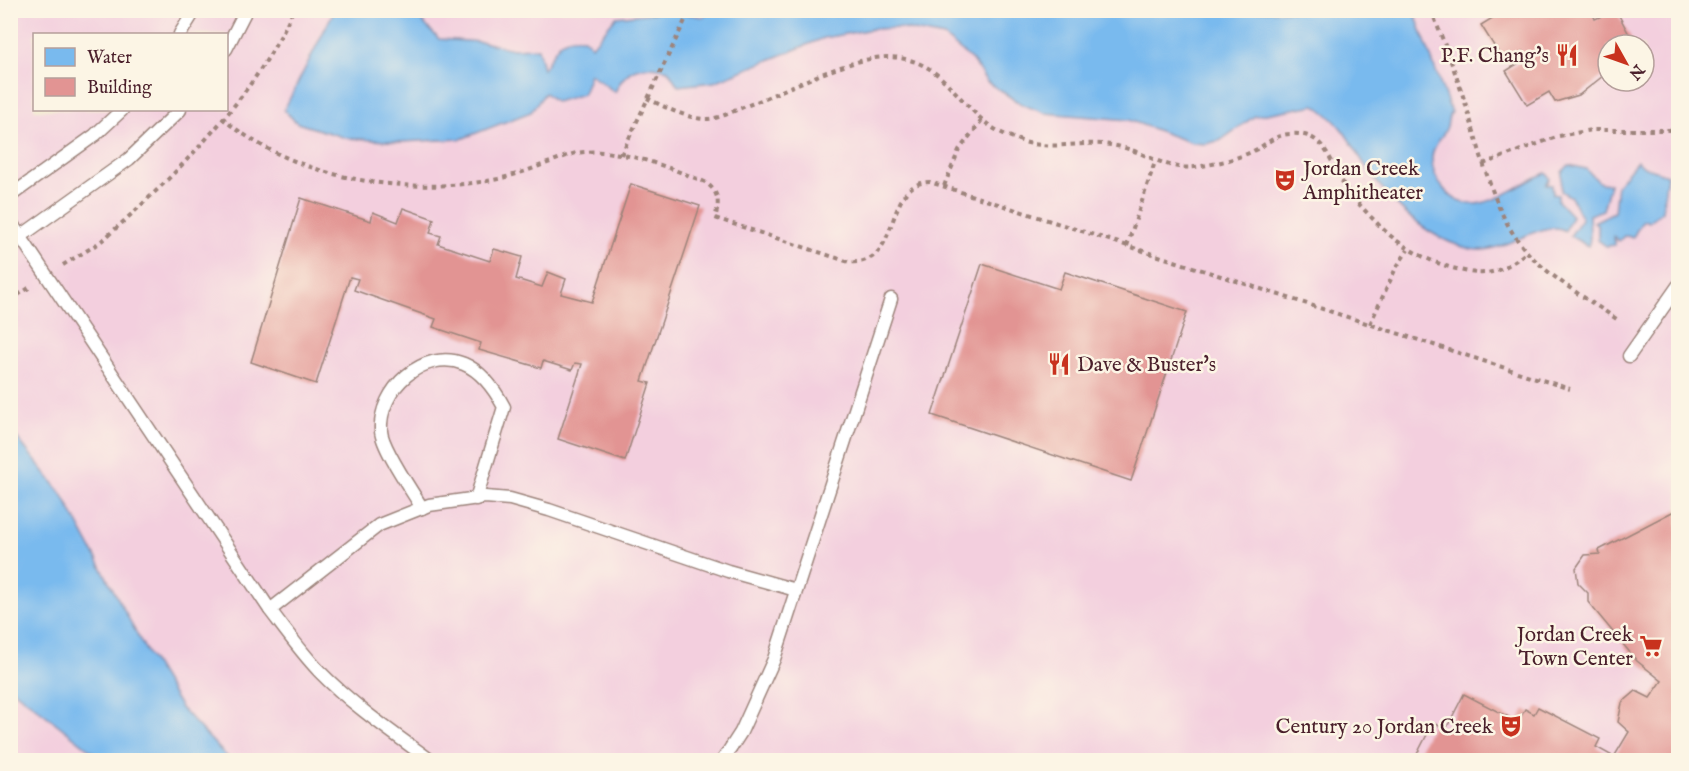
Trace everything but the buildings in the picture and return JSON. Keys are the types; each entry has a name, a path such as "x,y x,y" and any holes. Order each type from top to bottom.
{"lane":[{"path":"181,33 195,10"},
{"path":"228,45 246,10"},
{"path":"10,196 95,135 121,111"},
{"path":"16,241 129,159 179,111"},
{"path":"10,221 16,241 47,276 270,610 319,671 349,698 430,760"},
{"path":"1629,356 1678,286"},
{"path":"723,760 757,701 774,659 891,299"},
{"path":"422,508 386,446 381,431 382,414 389,395 399,382 428,363 453,361 465,364 492,385 504,407 476,499"},
{"path":"270,610 379,525 447,501 476,499 510,499 655,544 728,571 795,590"}],"path":[{"path":"10,300 105,238 183,164 255,80 293,10"},
{"path":"621,155 690,10"},
{"path":"1431,10 1458,82 1483,164 1506,222 1527,252 1557,277 1618,320"},
{"path":"647,98 680,113 710,119 863,60 899,58 937,73 982,120 997,131 1040,146 1116,146 1170,166 1201,167 1245,154 1276,137 1290,134 1305,135 1318,141 1328,151 1349,190 1376,222 1408,250 1445,265 1484,274 1508,266 1527,252"},
{"path":"222,118 237,130 298,162 336,174 386,184 438,185 487,180 576,153 603,151 621,155 705,182 717,192 718,207 715,218 849,262 864,262 879,251 907,191 924,182 944,186 1570,389"},
{"path":"944,186 959,150 982,120"},
{"path":"1483,164 1559,136 1592,130 1678,130"},
{"path":"1127,246 1155,162"},
{"path":"1370,324 1396,268 1408,250"}],"shaded area":[{"name":"Jordan Creek Town Center","path":"11,11 1678,11 1678,760 11,760"}],"water":[{"path":"708,10 1414,11 1451,112 1446,129 1432,154 1435,175 1439,183 1459,201 1476,204 1495,199 1546,173 1550,179 1546,184 1552,185 1553,194 1558,195 1558,201 1572,216 1565,231 1548,228 1492,249 1466,248 1429,231 1400,208 1376,181 1340,127 1315,105 1255,116 1221,140 1206,144 1192,143 1129,120 1044,113 1021,104 987,82 972,60 944,37 899,28 872,29 824,38 714,82 678,86 668,70 643,67 624,77 615,92 590,74 583,94 556,102 545,93 531,112 461,139 400,142 346,138 297,123 284,110 334,11 412,11 439,39 482,42 513,49 538,48 543,69 563,41 584,38 592,46 616,17 669,11 704,17"},
{"path":"1637,161 1644,167 1667,175 1662,211 1649,222 1643,220 1633,237 1624,236 1619,241 1614,237 1615,245 1606,246 1598,240 1598,225 1594,222 1614,212 1617,185"},
{"path":"1569,165 1586,169 1600,183 1610,184 1603,210 1589,215 1588,246 1570,236 1582,219 1571,197 1561,191 1562,172"},
{"path":"10,429 62,494 145,649 181,708 230,760 103,760 11,688"}],"place":[{"name":"P.F. Chang's","path":"1567,55"},
{"name":"Jordan Creek Amphitheater","path":"1285,180"},
{"name":"Dave & Buster's","path":"1059,364"},
{"name":"Jordan Creek Town Center","path":"1651,646"},
{"name":"Century 20 Jordan Creek","path":"1511,726"}]}
